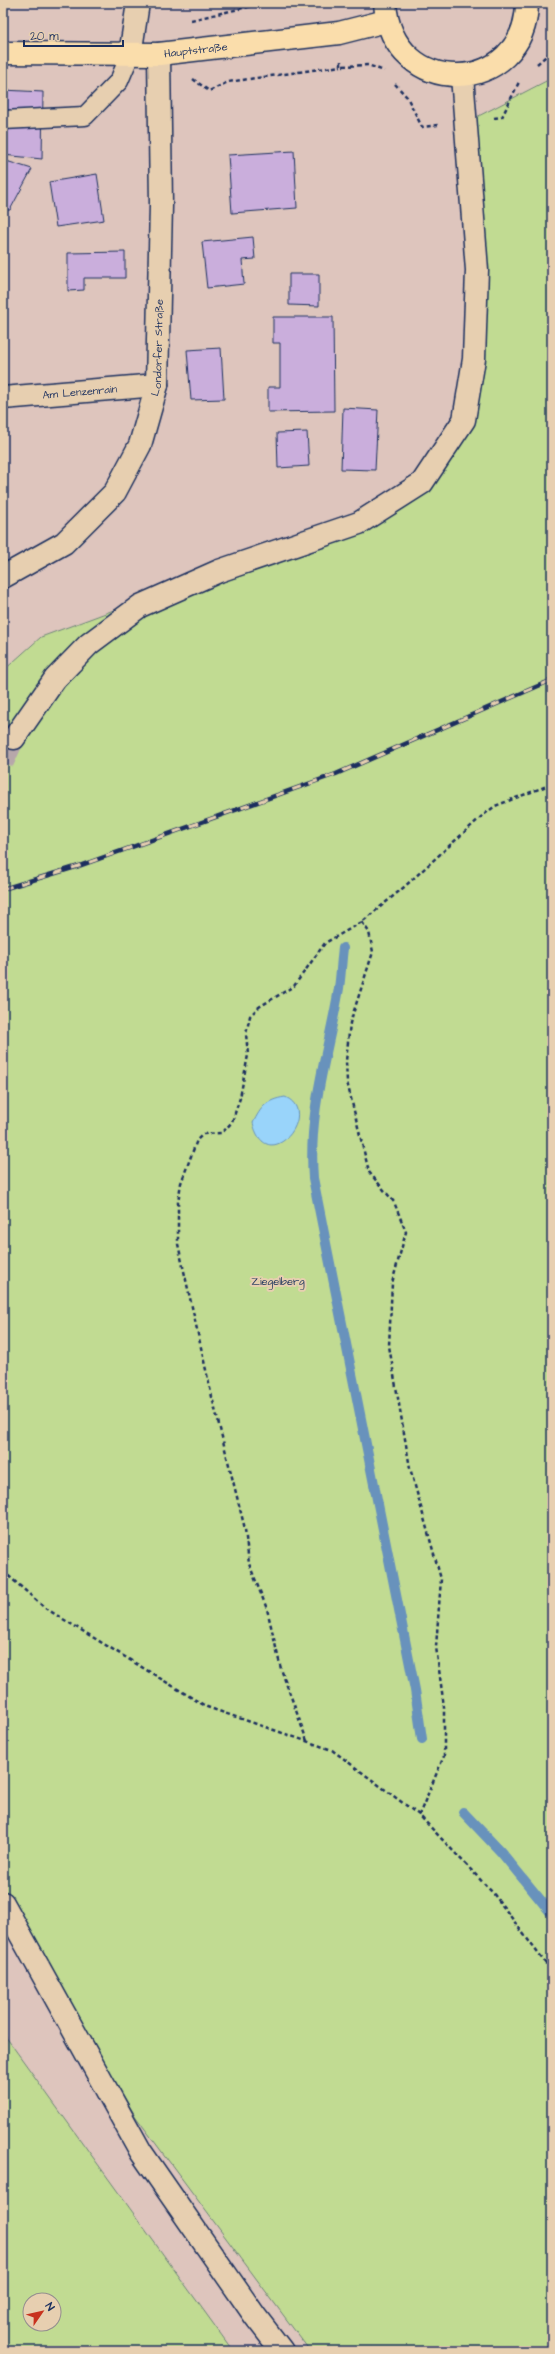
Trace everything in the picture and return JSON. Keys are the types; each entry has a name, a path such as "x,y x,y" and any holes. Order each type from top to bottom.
{"main road":[{"path":"386,12 394,40 407,56 418,64 442,75 462,76 485,70 505,57 519,39 526,17 527,3"},
{"name":"Hauptstraße","path":"3,53 159,54 339,33 386,12"}],"street":[{"path":"130,55 138,3"},
{"name":"Londorfer Straße","path":"3,577 64,543 115,492 140,446 156,385 161,205 159,54"},
{"path":"14,738 55,679 89,644 140,606 219,571 359,522 422,483 464,420 474,359 477,270 462,76"},
{"name":"Am Lenzenrain","path":"3,398 156,385"},
{"path":"3,1903 141,2152 255,2316 282,2351"}],"lane":[{"path":"3,120 85,116 119,81 130,55"}],"path":[{"path":"307,1741 281,1668 267,1609 249,1564 245,1529 212,1397 178,1244 178,1202 181,1183 197,1140 203,1134 222,1133 232,1122 240,1098 248,1055 246,1034 250,1016 259,1007 294,986 325,943 362,922 403,888 481,816 495,806 552,784"},
{"path":"362,922 369,932 373,952 350,1023 346,1061 347,1082 369,1172 394,1202 406,1232 392,1283 389,1346 410,1468 440,1579 436,1647 444,1707 444,1756 419,1815"},
{"path":"3,1571 45,1608 208,1707 332,1750 419,1815 493,1893 552,1972"}],"green space":[{"name":"Ziegelberg","path":"552,78 552,2351 310,2351 136,2117 3,1891 3,671 41,637 219,571 359,523 422,483 464,420 474,359 467,122"},
{"path":"3,2033 233,2351 3,2351"}],"water":[{"path":"285,1097 295,1105 298,1115 295,1127 288,1137 279,1143 269,1145 260,1139 253,1123 265,1105 278,1098"}],"building":[{"path":"3,90 43,92 42,159 3,155"},
{"path":"294,151 297,208 232,213 228,155"},
{"path":"3,160 32,169 10,210 3,210"},
{"path":"97,174 104,220 56,227 49,182"},
{"path":"253,237 255,259 242,260 244,284 207,288 202,242"},
{"path":"125,252 125,278 84,278 84,290 68,291 68,253"},
{"path":"289,274 319,274 319,306 289,305"},
{"path":"273,317 333,317 334,411 268,412 268,387 280,387 280,343 273,343"},
{"path":"221,348 224,399 191,400 187,350"},
{"path":"343,408 378,410 375,470 341,469"},
{"path":"307,432 309,466 278,468 277,433"}],"waterway":[{"path":"343,948 339,988 316,1107 313,1130 313,1178 415,1690 422,1739"},
{"path":"463,1812 501,1852 552,1914"}],"tunnel":[{"path":"3,762 14,738"}],"railway":[{"path":"3,889 79,866 336,774 552,680"}]}
